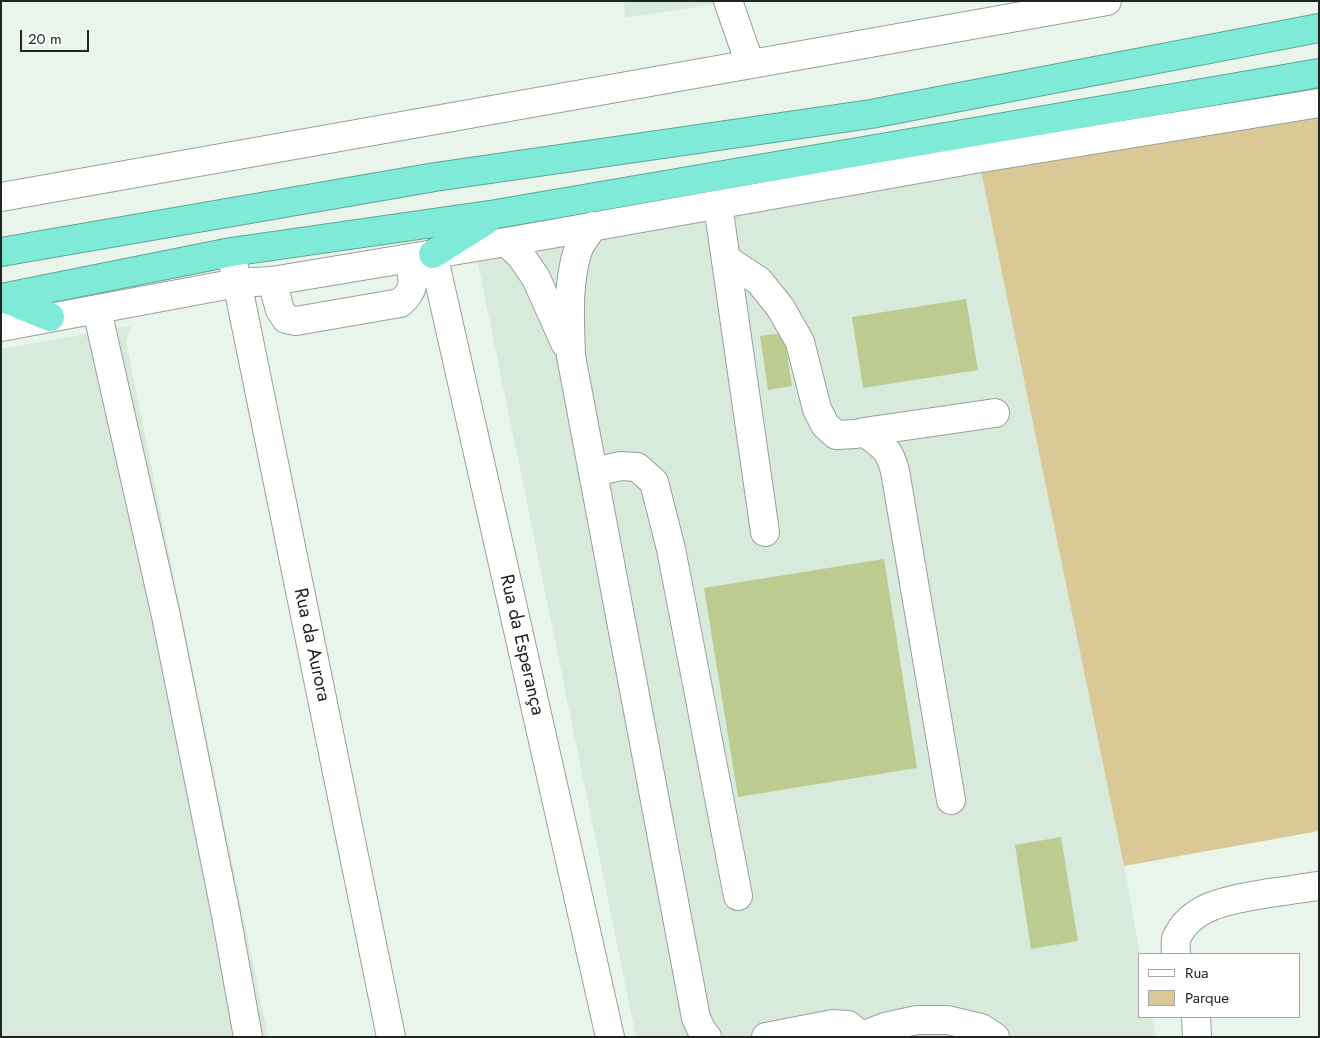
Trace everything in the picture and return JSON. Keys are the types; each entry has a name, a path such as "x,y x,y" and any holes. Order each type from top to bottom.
{"highway":[{"path":"1,252 435,177 871,114 1319,28"},
{"path":"3,298 231,252 496,214 1319,73"},
{"path":"421,256 496,214"},
{"path":"3,298 50,318"}],"street":[{"path":"728,1 750,64"},
{"path":"1,196 1094,2"},
{"path":"1,327 237,283 272,281 966,161 1319,103"},
{"path":"718,205 766,532"},
{"path":"593,226 579,248 572,275 570,300 571,356 696,1018 706,1037"},
{"path":"506,242 521,256 536,278 571,356"},
{"name":"Rua da Aurora","path":"231,252 391,1037"},
{"path":"272,281 280,310 286,319 296,322 400,303 408,296 413,287 421,256"},
{"name":"Rua da Esperança","path":"421,256 610,1037"},
{"path":"726,258 758,281 780,307 800,342 817,409 825,425 836,435 856,434 994,413"},
{"path":"97,310 168,626 248,1037"},
{"path":"864,432 882,444 891,456 895,471 951,800"},
{"path":"593,472 621,466 637,467 654,482 671,549 738,896"},
{"path":"1176,953 1175,941 1183,927 1195,916 1211,907 1234,899 1319,886"},
{"path":"1196,1018 1197,1037"},
{"path":"766,1037 833,1024 848,1025 862,1036 886,1027 917,1020 948,1020 981,1028 995,1037"}],"shaded area":[{"path":"624,1 735,1 625,18"},
{"path":"980,166 1124,866 1140,953 1138,953 1138,1018 1152,1018 1156,1037 636,1037 475,249"},
{"path":"131,326 126,342 268,1037 1,1037 1,349"}],"green space":[{"path":"1319,109 1319,831 1124,866 980,166"}],"building":[{"path":"966,299 978,370 863,388 852,317"},
{"path":"784,333 792,386 768,390 760,336"},
{"path":"884,559 917,768 738,797 704,588"},
{"path":"1061,837 1078,941 1031,949 1015,845"}]}
